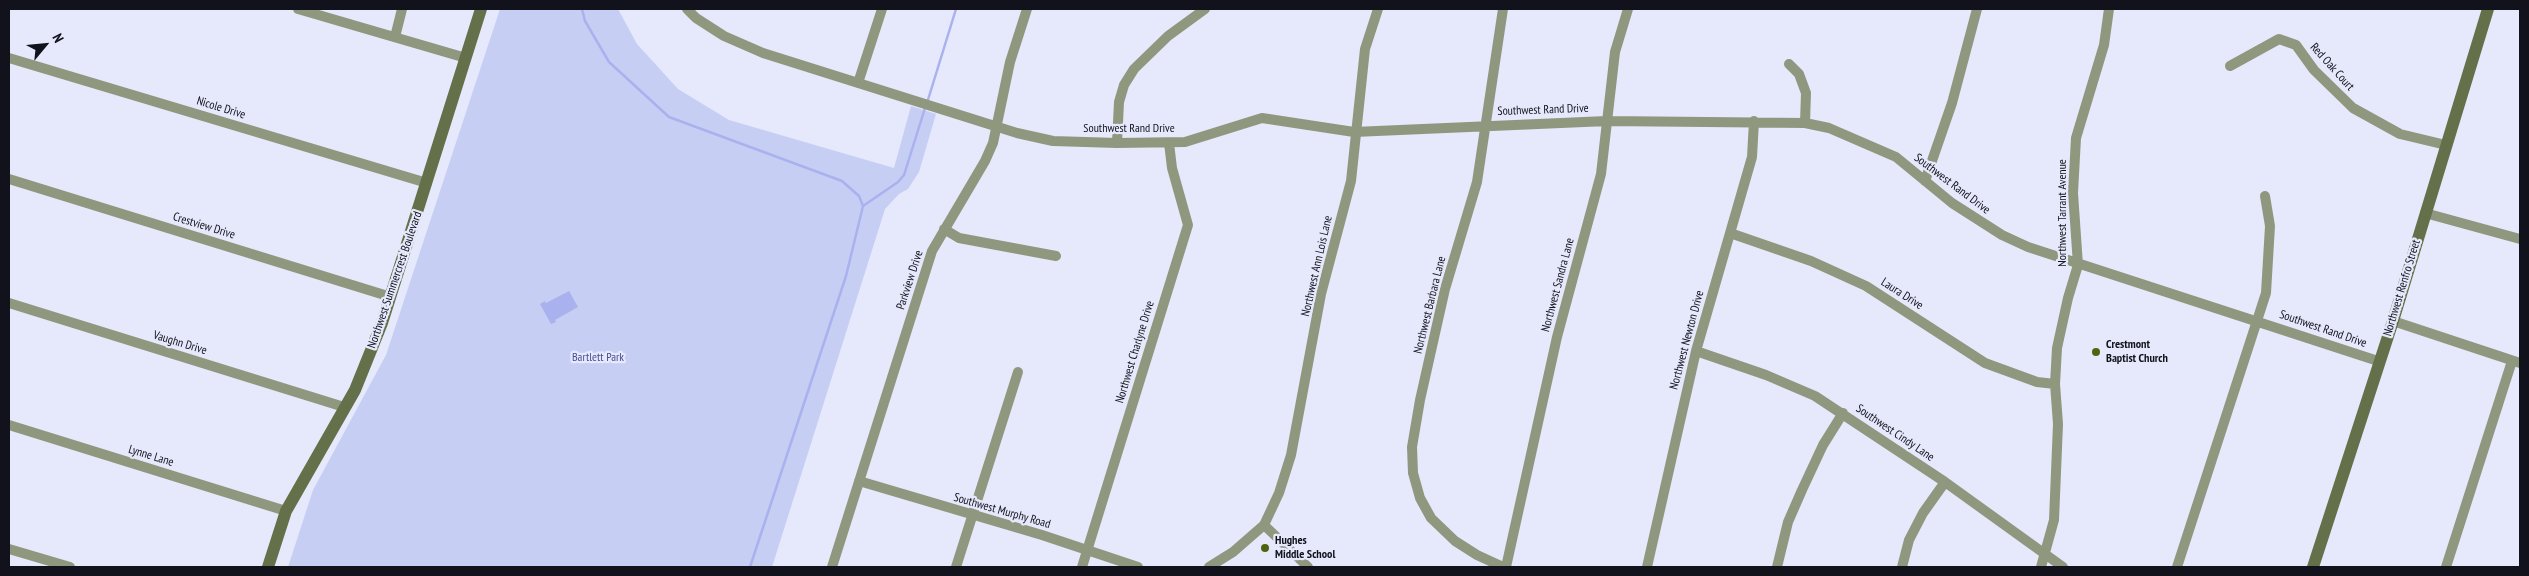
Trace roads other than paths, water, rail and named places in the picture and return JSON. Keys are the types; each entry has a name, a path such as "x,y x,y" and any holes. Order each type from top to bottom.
{"street":[{"path":"298,9 466,58"},
{"path":"395,37 402,9"},
{"name":"Northwest Summercrest Boulevard","path":"268,567 286,511 355,390 391,297 481,9"},
{"name":"Southwest Rand Drive","path":"687,9 696,18 724,36 762,52 1037,139 1117,143 1169,143 1200,138 1262,118 1354,132 1486,124 1607,121 1805,123 1829,128 1871,144 1896,157 1952,203 2002,235 2028,247 2078,265 2257,320 2378,361"},
{"path":"858,83 882,9"},
{"name":"Parkview Drive","path":"832,567 927,266 944,228 985,161 993,143 1010,62 1027,9"},
{"path":"1117,143 1119,102 1124,85 1134,69 1168,36 1205,9"},
{"name":"Northwest Ann Lois Lane","path":"1264,525 1279,493 1291,456 1321,294 1351,181 1354,132 1365,49 1378,9"},
{"name":"Northwest Barbara Lane","path":"1503,9 1477,182 1446,289 1420,400 1412,447 1412,473 1420,498 1431,518 1455,542 1477,556 1504,567"},
{"name":"Northwest Sandra Lane","path":"1504,567 1557,338 1601,174 1615,52 1628,9"},
{"path":"1925,181 1952,103 1977,9"},
{"name":"Northwest Tarrant Avenue","path":"2042,567 2054,520 2058,424 2055,384 2059,340 2068,298 2078,265 2074,193 2076,138 2104,45 2109,9"},
{"name":"Northwest Renfro Street","path":"2314,567 2378,361 2393,321 2488,9"},
{"name":"Red Oak Court","path":"2230,66 2278,38 2296,45 2314,70 2353,108 2400,134 2446,145"},
{"name":"Nicole Drive","path":"9,58 427,183"},
{"path":"1789,64 1798,74 1806,93 1805,123"},
{"name":"Northwest Newton Drive","path":"1647,567 1696,351 1752,157 1754,121"},
{"name":"Northwest Charlyne Drive","path":"1082,567 1188,225 1172,168 1169,143"},
{"name":"Crestview Drive","path":"9,179 391,297"},
{"path":"2177,567 2266,294 2270,226 2265,196"},
{"path":"2425,213 2520,239"},
{"path":"944,228 959,238 1056,256"},
{"name":"Laura Drive","path":"1730,232 1811,261 1866,286 1985,363 2037,382 2055,384"},
{"name":"Vaughn Drive","path":"9,303 344,408"},
{"path":"2393,321 2516,362 2446,567"},
{"name":"Southwest Cindy Lane","path":"1696,351 1766,375 1815,396 1945,482 2063,567"},
{"path":"956,567 1018,372"},
{"path":"1777,567 1788,522 1823,445 1843,413"},
{"name":"Lynne Lane","path":"9,425 286,511"},
{"name":"Southwest Murphy Road","path":"859,481 972,516 1042,535 1087,552 1138,567"},
{"path":"1902,567 1910,540 1923,513 1945,482"},
{"path":"1209,567 1249,540 1264,525 1308,567"},
{"path":"9,549 70,567"}],"waterway":[{"path":"582,9 585,21 609,62 669,117 842,181 859,196 863,206 846,276 750,567"},
{"path":"927,103 956,9"},
{"path":"863,206 898,182 904,175 925,108"}],"place":[{"name":"Crestmont Baptist Church","path":"2096,352"},
{"name":"Hughes Middle School","path":"1265,548"}],"park label":[{"name":"Bartlett Park","path":"598,358"}]}
